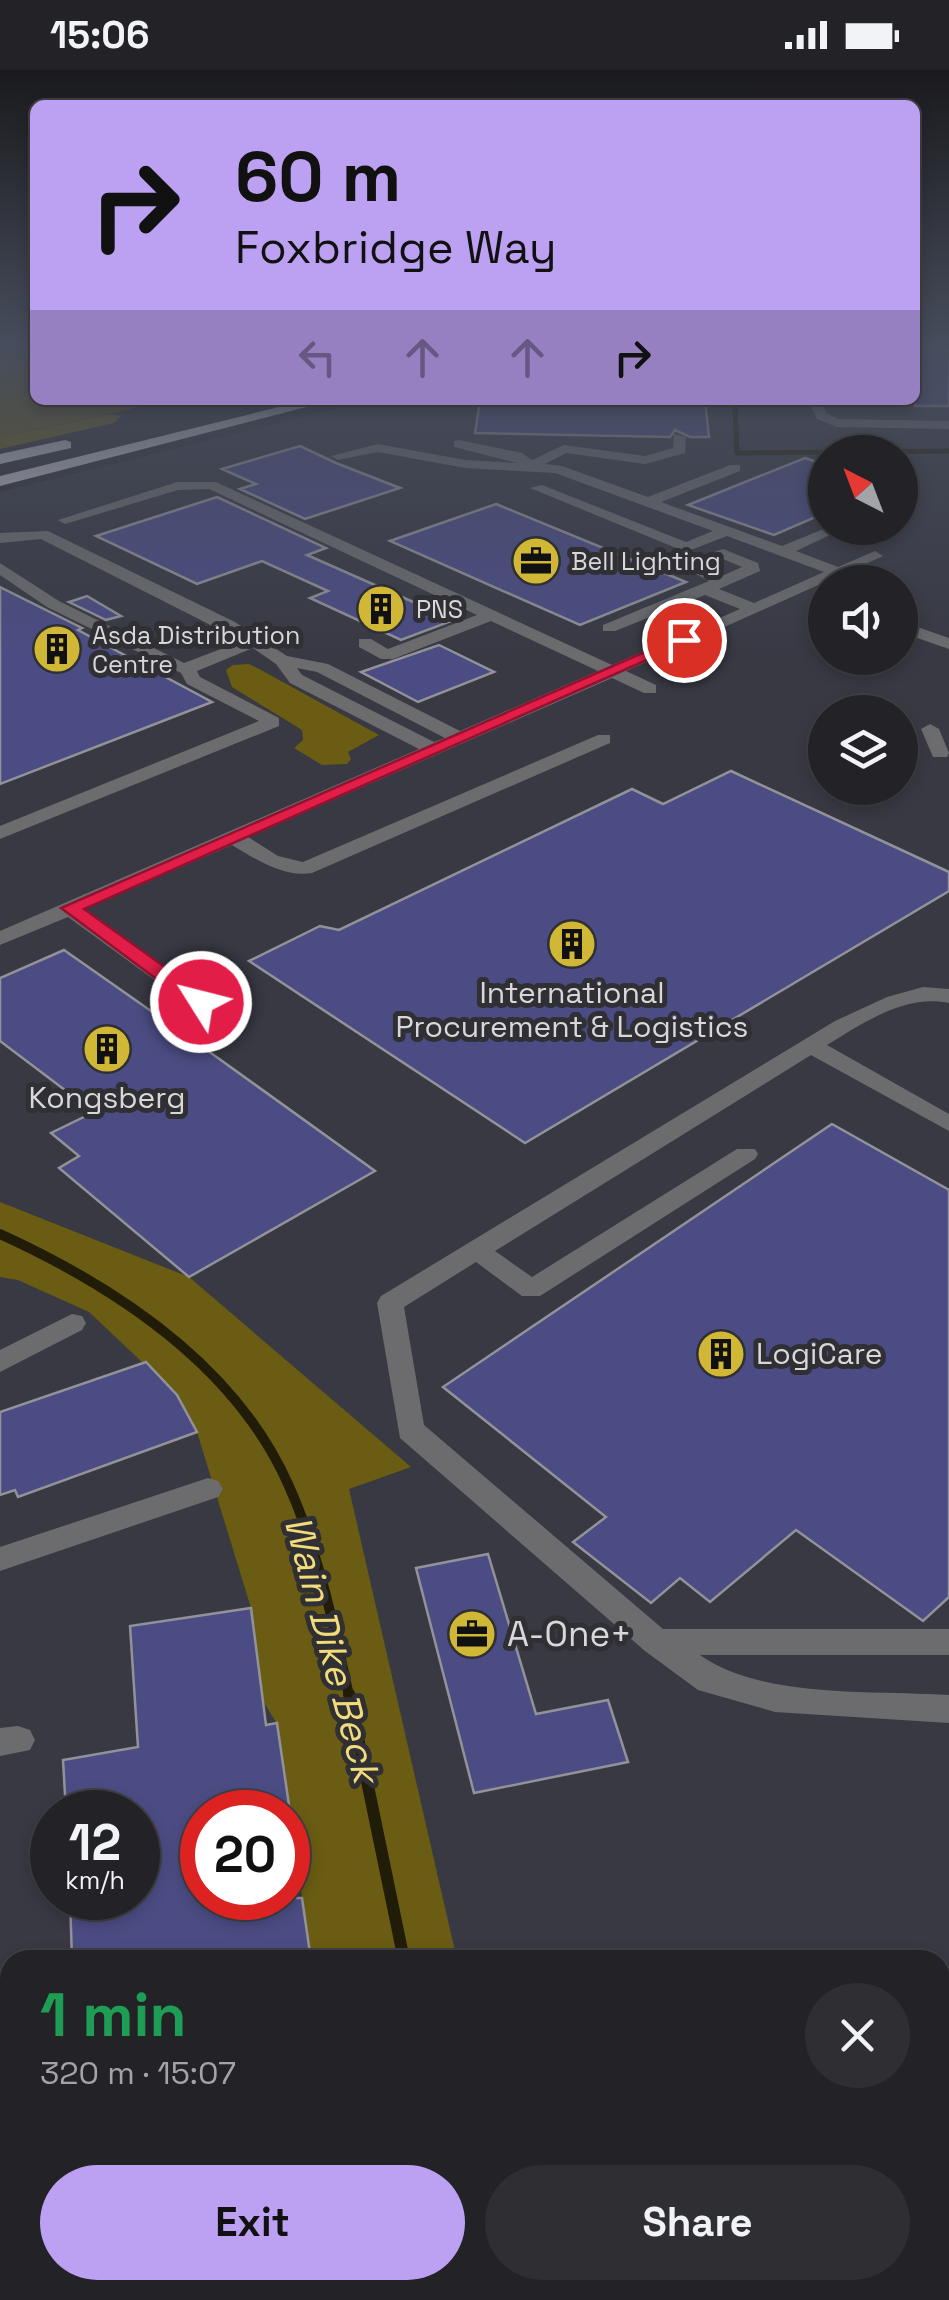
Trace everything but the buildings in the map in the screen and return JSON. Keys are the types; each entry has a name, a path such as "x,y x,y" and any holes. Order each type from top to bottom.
{"highway":[{"path":"0,459 50,448"},
{"path":"0,467 77,448"},
{"path":"0,483 135,448"}],"street":[{"path":"338,456 378,448"},
{"path":"378,448 465,464 557,469 818,565"},
{"path":"479,448 517,456 531,466"},
{"path":"550,448 656,459 680,448"},
{"path":"531,466 564,450"},
{"path":"649,502 735,468"},
{"path":"65,520 177,486 211,484 650,689"},
{"path":"537,488 686,547 727,531"},
{"path":"0,538 43,534 229,625 282,660 296,679 433,750"},
{"path":"782,552 808,541"},
{"path":"855,565 876,556"},
{"path":"0,568 53,604 172,666 187,669 254,642"},
{"path":"0,938 808,585"},
{"path":"609,628 713,586 754,609"},
{"path":"804,587 808,589"},
{"path":"365,644 387,654 492,615"},
{"path":"918,633 949,644"},
{"path":"282,660 322,668 460,738"},
{"path":"0,833 273,722 193,680 187,669"},
{"path":"930,729 940,753"},
{"path":"234,836 270,860 305,869 604,739"},
{"path":"70,908 201,1002"},
{"path":"949,996 911,998 878,1008 390,1303 410,1430 656,1642 710,1680 775,1698 949,1709"},
{"path":"812,1046 949,1124"},
{"path":"476,1250 531,1290 746,1154"},
{"path":"0,1362 72,1322"},
{"path":"0,1559 208,1489"},
{"path":"656,1642 949,1642"}],"shaded area":[{"path":"176,448 808,448 808,545 918,545 918,448 949,448 949,1950 0,1950 0,492"},
{"path":"249,664 379,735 348,752 351,759 347,764 322,765 294,748 303,740 302,730 232,687 226,670 233,665"},
{"path":"0,1202 189,1277 411,1467 349,1489 455,1950 310,1950 305,1920 310,1920 310,1790 287,1790 277,1724 263,1701 251,1608 197,1432 177,1395 89,1312 18,1280 0,1277"}],"waterway":[{"path":"737,448 737,453 949,451"},
{"path":"0,1234 86,1278 127,1305 204,1366 237,1402 265,1441 299,1509 324,1588 349,1696"},
{"name":"Wain Dike Beck","path":"349,1694 402,1950"}],"place":[{"name":"Bell Lighting","path":"536,561"},
{"name":"PNS","path":"381,609"},
{"name":"Asda Distribution Centre","path":"57,649"},
{"name":"International Procurement & Logistics","path":"572,944"},
{"name":"Kongsberg","path":"107,1049"},
{"name":"LogiCare","path":"721,1354"},
{"name":"A-One+","path":"472,1634"}],"route":[{"path":"201,1002 70,908 684,640"}]}
